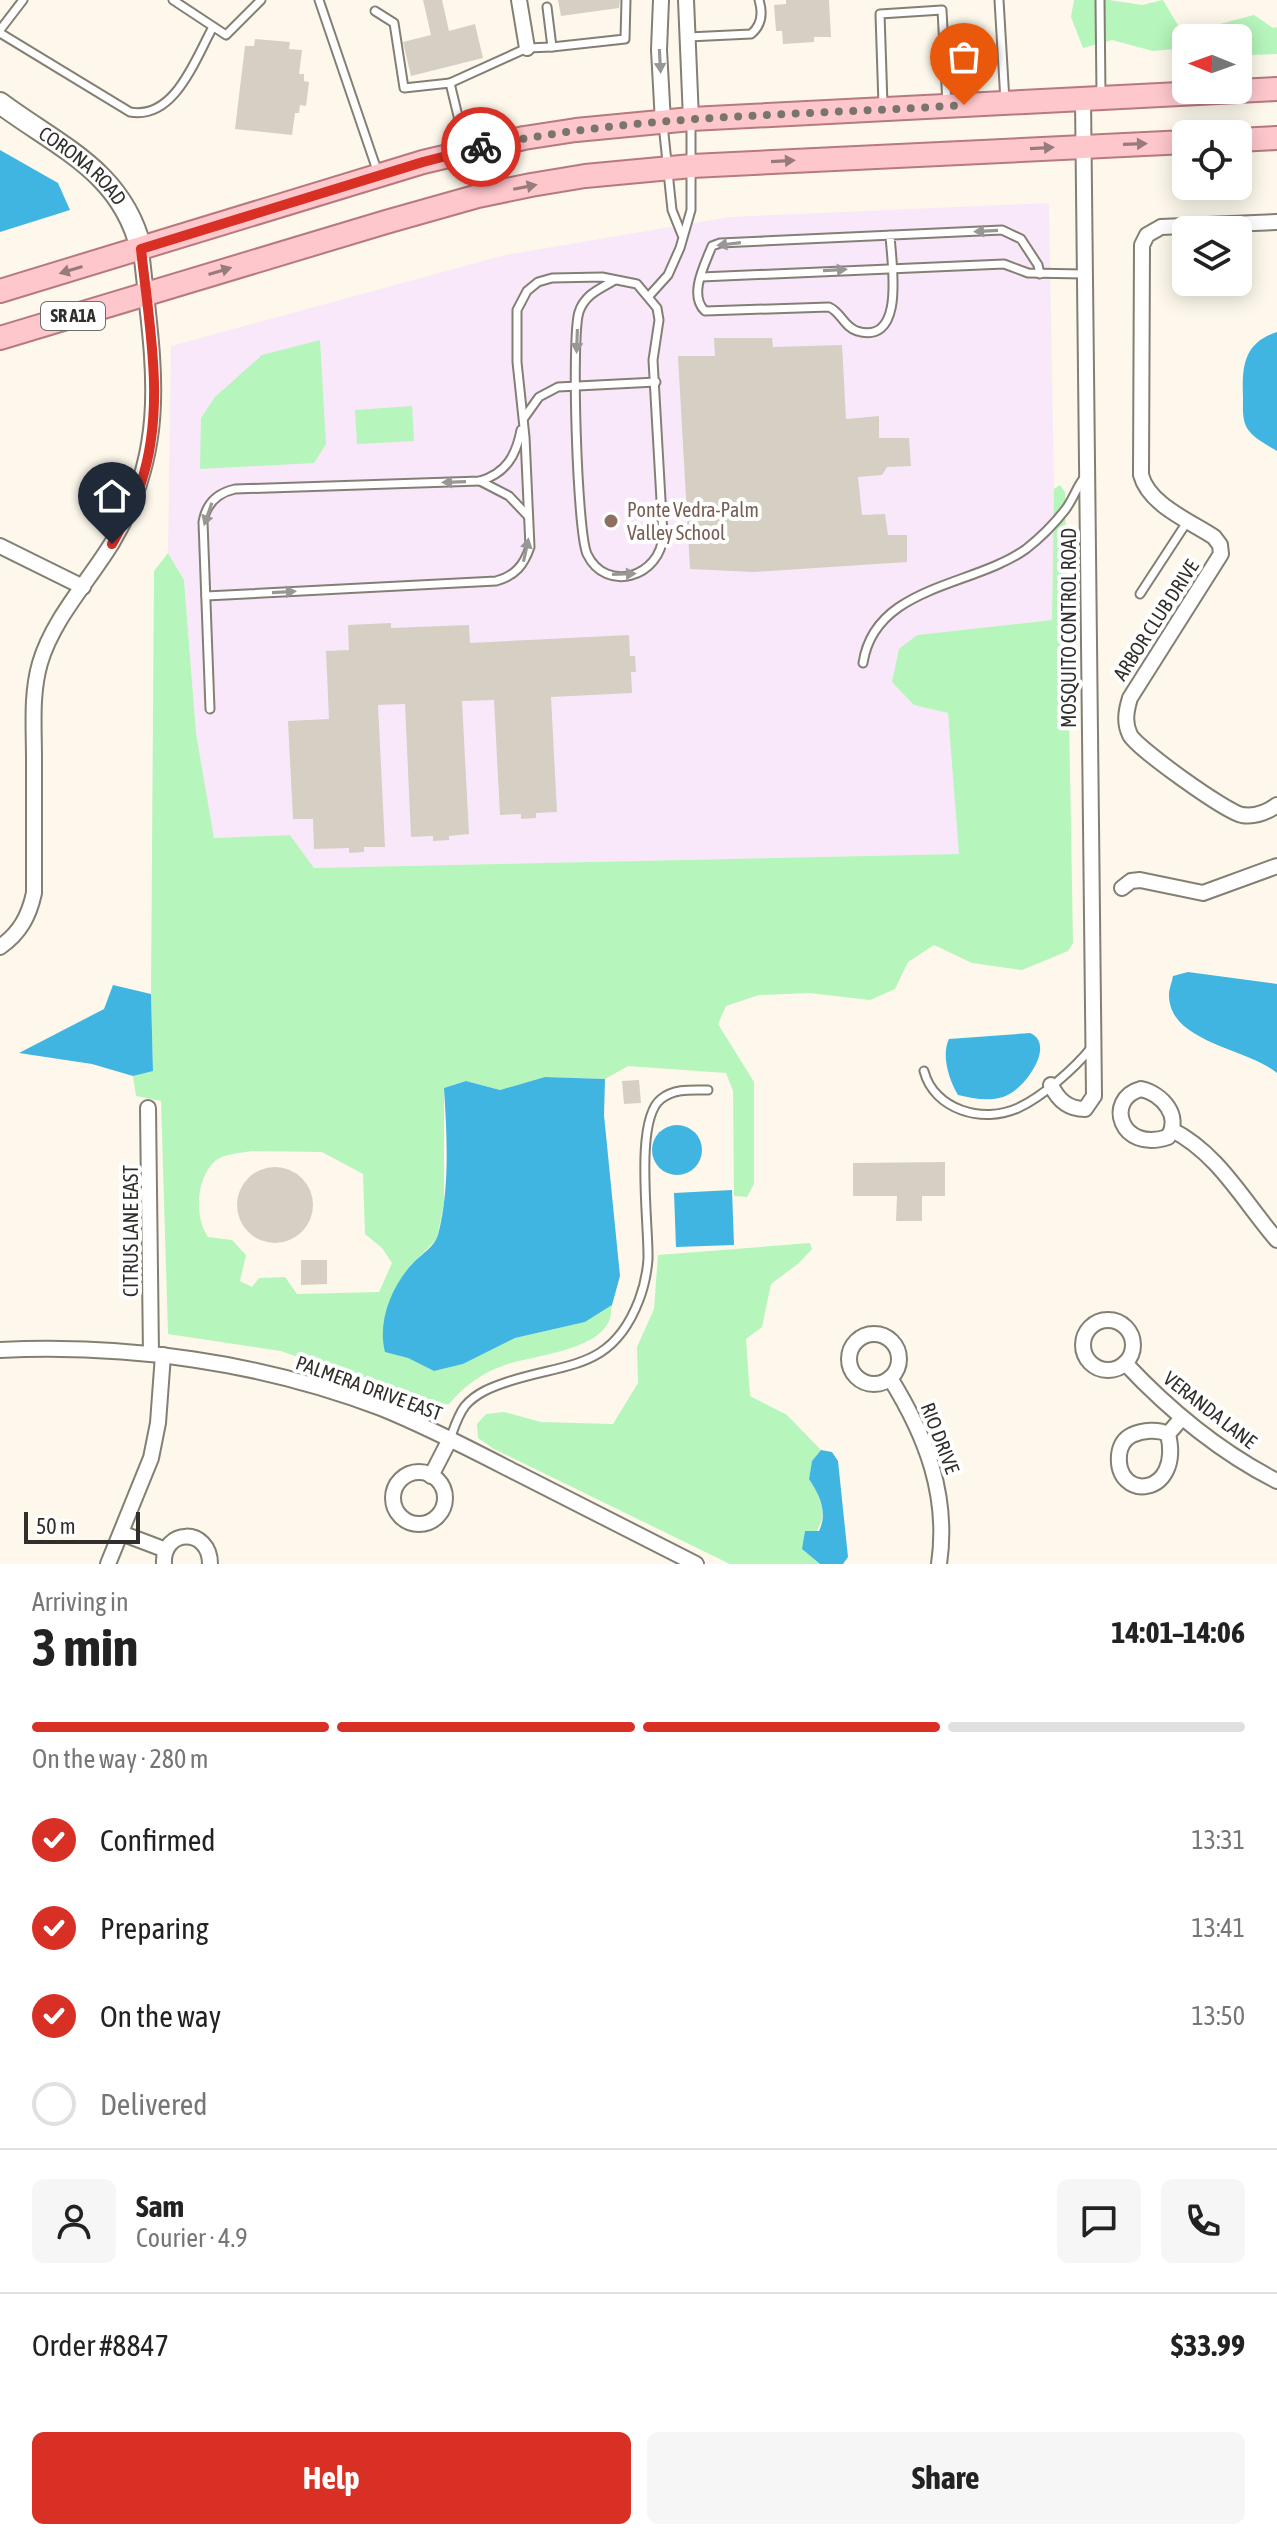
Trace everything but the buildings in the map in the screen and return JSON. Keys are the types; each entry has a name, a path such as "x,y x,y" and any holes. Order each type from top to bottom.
{"main road":[{"name":"SR A1A","path":"0,291 378,175 466,151 576,130 691,119 1277,89"},
{"path":"1252,139 1277,138"},
{"name":"SR A1A","path":"0,338 478,196 585,176 692,166 1172,143"}],"street":[{"path":"519,0 527,48"},
{"path":"661,0 659,50 663,122"},
{"path":"686,0 691,119"},
{"name":"MOSQUITO CONTROL ROAD","path":"1051,1085 1055,1095 1075,1109 1085,1109 1094,1096 1083,146 1092,98"},
{"name":"CORONA ROAD","path":"0,103 83,160 105,179 127,208 141,249"},
{"name":"ARBOR CLUB DRIVE","path":"1277,222 1161,227 1147,235 1142,245 1141,475 1149,493 1214,537 1220,545 1221,554 1130,698 1126,710 1127,726 1139,746 1230,811 1253,815 1277,805"},
{"path":"0,947 22,926 34,893 34,695 37,677 53,632 131,508 151,447 153,365 141,249"},
{"path":"0,546 83,587"},
{"path":"1122,888 1131,881 1140,880 1191,893 1203,893 1277,866"},
{"name":"CITRUS LANE EAST","path":"108,1564 151,1458 158,1423 148,1108"},
{"path":"1172,1130 1199,1146 1219,1166 1277,1240"},
{"name":"PALMERA DRIVE EAST","path":"0,1350 73,1349 157,1355 267,1373 337,1393 450,1439 691,1563"},
{"name":"VERANDA LANE","path":"1125,1363 1181,1419 1217,1446 1277,1481"},
{"name":"RIO DRIVE","path":"890,1378 909,1409 935,1471 942,1514 939,1564"},
{"path":"1168,1434 1181,1419"},
{"path":"431,1476 450,1439"},
{"path":"121,1533 165,1557 176,1539 193,1537 207,1547 210,1564"}],"lane":[{"path":"23,0 0,32 130,112 142,114 154,112 165,105 213,27"},
{"path":"173,0 226,35 261,0"},
{"path":"319,0 378,175"},
{"path":"375,11 394,23 404,88 450,83 527,48 625,39 626,0"},
{"path":"688,37 751,34 758,28 761,19 759,0"},
{"path":"999,0 1005,103"},
{"path":"1092,98 1100,0"},
{"path":"547,7 552,47"},
{"path":"884,109 880,14 942,10 947,106"},
{"path":"450,83 466,151"},
{"path":"649,296 668,275 691,210 691,119"},
{"path":"663,122 672,210 682,235"},
{"path":"890,235 893,308 886,322 868,332 854,330 836,310 829,307 705,311 700,306 698,292 701,277 712,246 720,243 890,235 1009,231 1021,239 1038,265 1040,274"},
{"path":"701,277 1004,264 1028,273 1085,274"},
{"path":"206,596 496,581 516,572 525,561 530,547 517,362 517,310 523,296 538,282 552,278 602,277 637,284 657,308 659,320 653,360 663,545 660,554 646,570 627,576 607,574 588,555 584,544 575,385 580,309 593,292 615,280"},
{"path":"210,709 204,515 210,502 228,490 480,481 497,474 512,459 523,420 539,397 548,391 575,385 656,382"},
{"path":"863,663 866,643 872,631 887,616 905,602 994,566 1026,549 1066,509 1088,473"},
{"path":"480,481 509,496 528,516"},
{"path":"1140,594 1188,520"},
{"path":"924,1071 928,1084 951,1107 982,1114 1019,1108 1079,1063 1093,1046"},
{"path":"450,1439 466,1405 479,1394 513,1380 597,1356 625,1328 646,1279 645,1154 652,1109 660,1099 672,1092 708,1090"}],"shaded area":[{"name":"Ponte Vedra-Palm Valley School","path":"1049,203 1054,489 1052,620 918,635 914,705 948,713 960,854 314,868 290,835 214,838 196,733 184,580 168,553 171,346 505,255 730,217"}],"green space":[{"path":"1074,0 1109,0 1142,5 1163,0 1177,24 1172,24 1172,49 1153,51 1112,40 1083,48 1071,17"},
{"path":"1254,15 1273,28 1277,27 1277,54 1252,55 1252,24 1220,24"},
{"path":"320,340 326,444 314,463 200,469 201,418 215,397 262,355"},
{"path":"412,406 414,441 357,444 355,410"},
{"path":"1060,485 1065,492 1073,943 1068,951 1022,970 972,963 934,945 908,962 895,989 870,1000 809,993 759,995 726,1006 718,1024 754,1082 754,1184 747,1197 734,1196 733,1091 726,1073 628,1066 605,1079 545,1077 500,1090 466,1081 444,1088 444,1202 437,1239 411,1265 385,1351 434,1371 463,1364 515,1338 585,1322 612,1305 608,1323 589,1340 497,1368 474,1380 449,1404 435,1406 281,1351 168,1334 161,1101 136,1096 133,1076 153,1070 154,571 168,553 184,580 196,733 214,838 290,835 314,868 959,854 948,713 914,705 892,682 899,649 917,635 1052,620 1054,489","holes":["251,1151 322,1152 363,1174 365,1234 382,1248 392,1263 379,1292 297,1294 285,1277 259,1278 252,1287 240,1281 246,1255 232,1240 208,1237 201,1219 199,1198 209,1168 223,1157"]},
{"path":"810,1243 812,1249 799,1263 771,1284 762,1327 746,1339 750,1396 787,1415 821,1450 812,1461 809,1479 820,1500 822,1516 816,1531 802,1549 820,1564 730,1564 494,1449 478,1438 477,1424 486,1414 504,1412 541,1422 613,1424 638,1383 637,1347 654,1309 658,1255"}],"water":[{"path":"0,150 58,183 70,210 0,232"},
{"path":"1277,332 1277,451 1256,438 1247,428 1243,413 1243,387 1244,366 1251,350"},
{"path":"1188,972 1277,984 1277,1073 1264,1064 1212,1043 1182,1024 1172,1011 1169,993 1173,976"},
{"path":"113,985 151,994 153,1071 133,1076 92,1064 19,1053 104,1009"},
{"path":"1030,1033 1040,1047 1039,1057 1020,1086 997,1098 958,1095 947,1067 949,1039"},
{"path":"545,1077 605,1079 604,1115 620,1276 612,1305 585,1322 515,1338 463,1364 434,1371 408,1358 385,1352 383,1328 393,1292 406,1271 438,1235 446,1181 444,1088 466,1081 500,1090"},
{"path":"677,1125 694,1133 702,1150 694,1167 677,1175 660,1167 652,1150 660,1133"},
{"path":"732,1190 734,1245 676,1247 674,1193"},
{"path":"821,1450 832,1452 838,1461 848,1557 843,1564 820,1564 802,1549 805,1531 819,1531 822,1524 822,1504 809,1479 812,1461"}],"way so far":[{"path":"481,147 630,124 964,105"}],"place":[{"name":"Ponte Vedra-Palm Valley School","path":"611,521"}],"route":[{"path":"112,544 142,481 151,447 153,365 141,249 481,147"}]}
